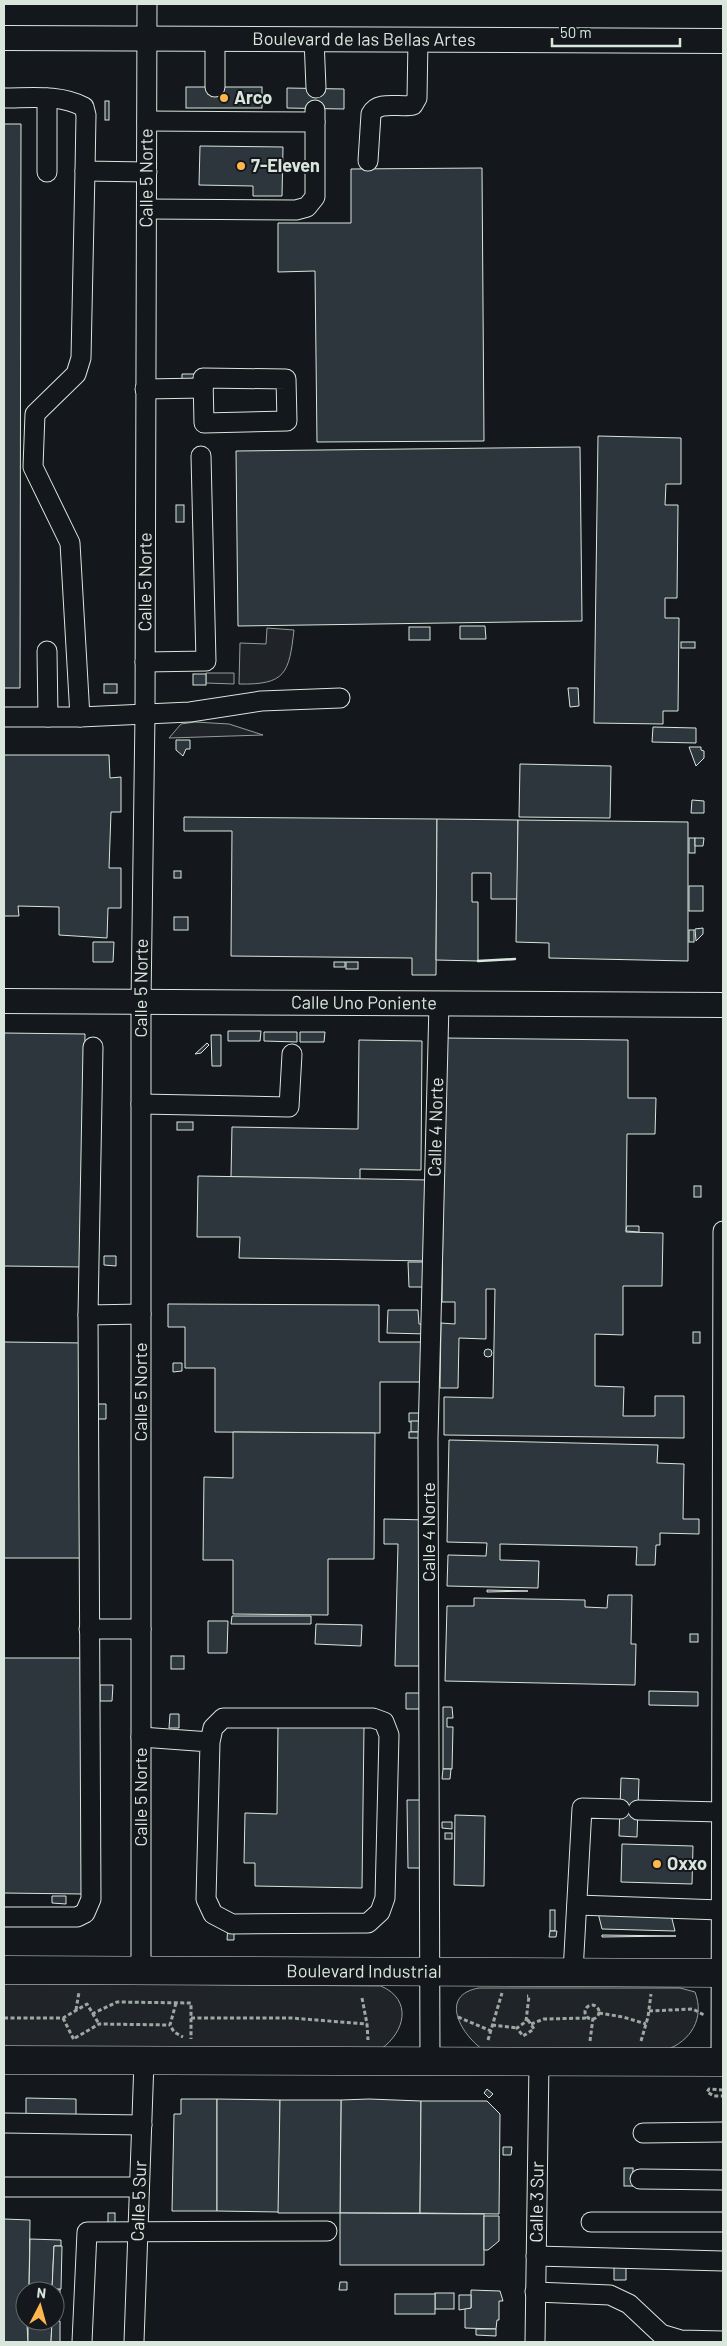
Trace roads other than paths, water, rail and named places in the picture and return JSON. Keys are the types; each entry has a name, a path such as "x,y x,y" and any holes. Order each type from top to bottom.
{"highway":[{"name":"Boulevard Industrial","path":"4,1970 430,1972 510,1989 573,1972 722,1973"},
{"path":"4,2060 144,2061 190,2049 368,2061 722,2062"}],"main road":[{"name":"Boulevard de las Bellas Artes","path":"4,38 723,41"},
{"name":"Calle Uno Poniente","path":"4,1001 723,1005"}],"street":[{"name":"Calle 5 Norte","path":"141,1970 140,1002 145,714 147,4"},
{"path":"215,39 215,87"},
{"path":"314,39 316,88"},
{"path":"368,160 371,114 374,108 381,105 405,107 413,105 417,98 418,40"},
{"path":"4,98 64,99 84,107 87,123 81,358 76,374 35,414 33,467 70,543 80,717"},
{"path":"46,172 47,98"},
{"path":"146,209 296,210 308,207 314,197 315,116 216,116 147,121"},
{"path":"85,171 146,172"},
{"path":"204,378 286,379 287,421 204,422 203,388 204,378"},
{"path":"145,389 203,388"},
{"path":"145,662 206,661 201,456"},
{"path":"47,651 48,717"},
{"path":"4,717 80,717 190,712 261,701 340,698"},
{"name":"Calle 4 Norte","path":"430,2061 428,1438 439,1004"},
{"path":"4,1917 77,1917 89,1907 88,1315 93,1047"},
{"path":"141,1104 289,1107 292,1054"},
{"path":"722,2062 720,1910 723,1231"},
{"path":"88,1315 140,1314"},
{"path":"89,1629 141,1629"},
{"path":"223,1718 373,1718 384,1722 389,1735 385,1898 380,1912 368,1923 232,1924 213,1914 206,1898 210,1742 212,1728 223,1718"},
{"path":"141,1736 210,1742"},
{"path":"573,1972 582,1808 721,1812"},
{"path":"577,1905 720,1910"},
{"name":"Calle 5 Sur","path":"134,2342 144,2061"},
{"name":"Calle 3 Sur","path":"534,2342 539,2062"},
{"path":"4,2123 142,2125"},
{"path":"643,2133 723,2132"},
{"path":"640,2179 723,2180"},
{"path":"4,2187 139,2187"},
{"path":"591,2222 723,2222"},
{"path":"82,2342 87,2232 327,2231"},
{"path":"536,2256 723,2261"},
{"path":"536,2292 610,2295 629,2304 661,2334 681,2340 723,2341"}],"tunnel":[{"path":"215,87 216,109"}],"place":[{"name":"Arco","path":"224,98"},
{"name":"7-Eleven","path":"241,166"},
{"name":"Oxxo","path":"657,1864"}]}
